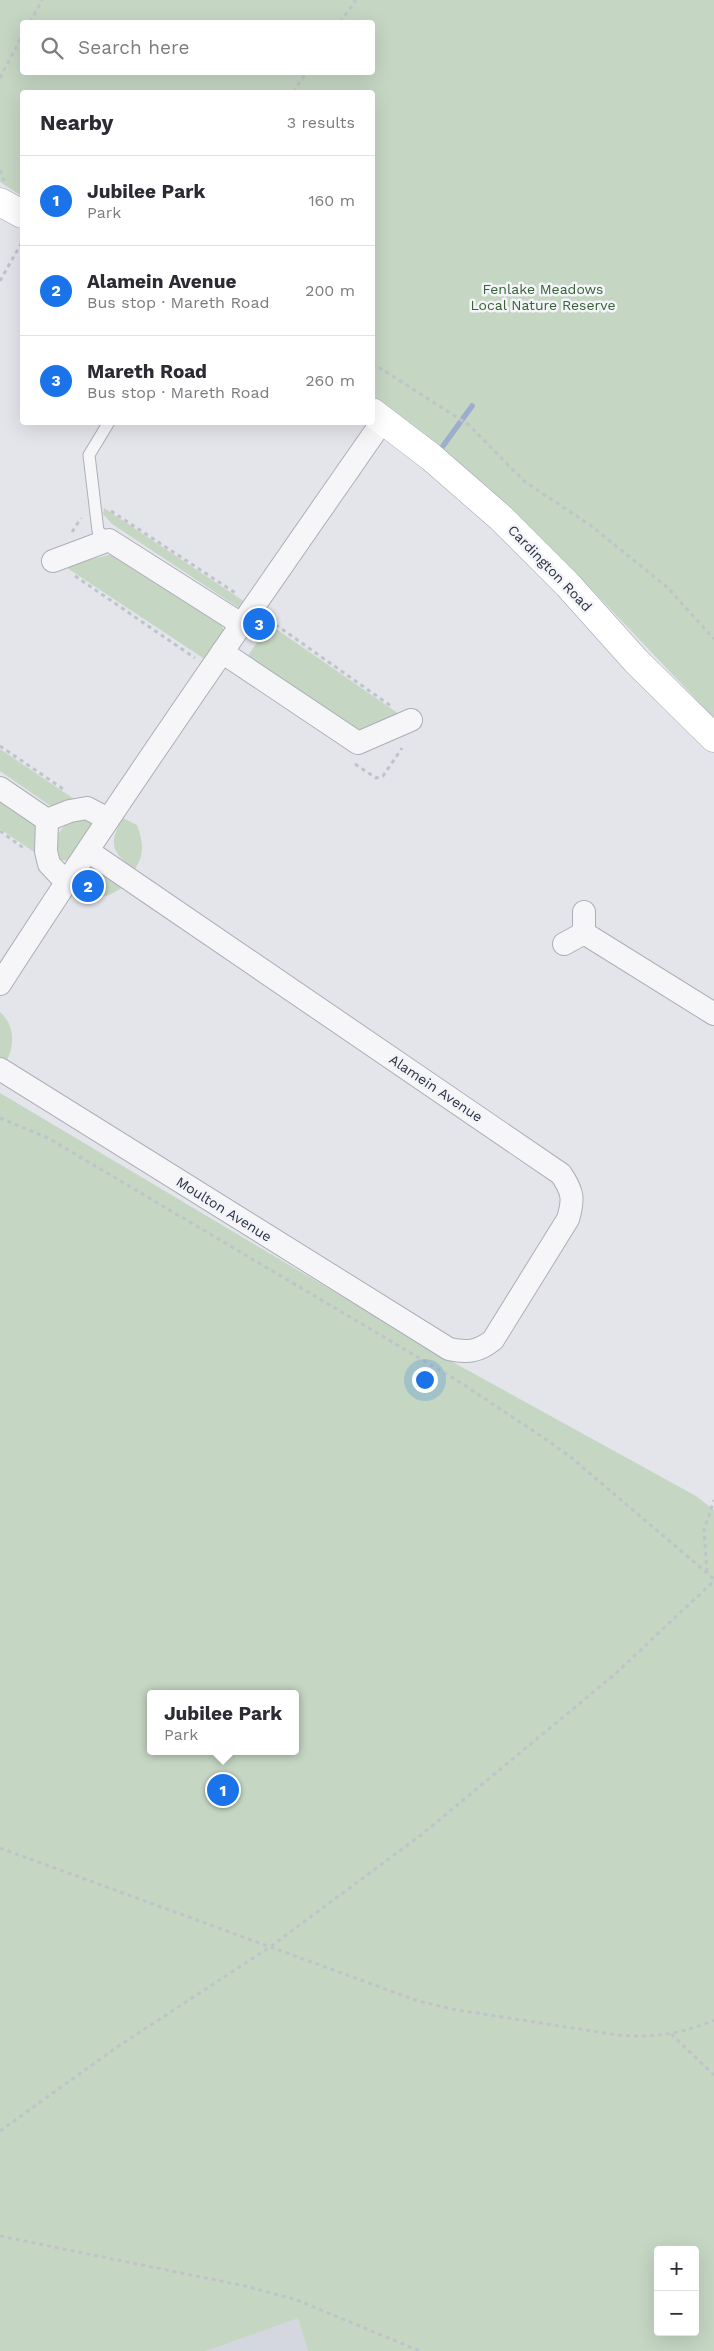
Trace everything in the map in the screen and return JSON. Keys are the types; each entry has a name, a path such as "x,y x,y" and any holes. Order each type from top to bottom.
{"main road":[{"path":"0,202 20,213"},
{"name":"Cardington Road","path":"378,416 431,457 501,518 568,586 636,661 714,738"}],"street":[{"path":"0,984 108,819 242,624 372,425"},
{"path":"53,560 109,540 242,624"},
{"path":"222,652 358,743 411,720"},
{"path":"0,788 47,820"},
{"path":"47,820 70,810 87,808 108,819"},
{"path":"47,820 46,851 49,864 66,882"},
{"name":"Alamein Avenue","path":"88,851 561,1174 569,1185 573,1200 568,1219 493,1340 480,1350 464,1352 449,1349"},
{"path":"564,944 584,923 714,1014"},
{"name":"Moulton Avenue","path":"0,1069 449,1349"}],"lane":[{"path":"107,425 89,455 98,531 109,540"}],"path":[{"path":"31,20 42,0"},
{"path":"341,20 356,0"},
{"path":"0,78 20,40"},
{"path":"294,90 305,75"},
{"path":"0,281 20,246"},
{"path":"375,365 470,425 524,482 590,525 667,587 714,640"},
{"path":"0,746 85,803 87,808"},
{"path":"0,1118 48,1138 466,1386 573,1458 714,1580"},
{"path":"714,1500 704,1530 706,1571 714,1580"},
{"path":"0,2131 117,2047 270,1947 421,1835 615,1674 714,1580"},
{"path":"0,1848 418,2000 457,2010 618,2035 644,2037 671,2034 714,2020"},
{"path":"671,2034 714,2075"},
{"path":"0,2236 245,2286 297,2300 420,2351"}],"shaded area":[{"path":"298,2317 308,2351 206,2351"}],"green space":[{"name":"Fenlake Meadows Local Nature Reserve","path":"0,0 714,0 714,718 577,574 482,486 375,401 375,90 20,90 20,195 0,182"},
{"path":"104,508 248,604 239,608 112,524 103,514"},
{"path":"117,553 220,620 224,631 206,660 64,566"},
{"path":"269,624 399,714 360,733 248,656"},
{"path":"0,749 80,803 52,807 0,771"},
{"path":"0,795 38,824 40,856 0,829"},
{"path":"80,814 95,822 70,861 60,860 56,852 56,839 63,828"},
{"path":"123,818 137,825 141,837 142,853 135,869 121,858 114,847 115,834"},
{"path":"97,872 102,872 126,885 114,893 95,898 88,898 74,893 83,880"},
{"path":"0,1012 9,1023 12,1036 11,1049 6,1062 0,1058"},
{"path":"0,1093 449,1360 696,1496 714,1510 714,2351 308,2351 298,2318 206,2351 0,2351"}],"waterway":[{"path":"443,446 472,406"}],"place":[{"name":"Mareth Road","path":"259,624"},
{"name":"Alamein Avenue","path":"88,886"},
{"name":"Jubilee Park","path":"223,1790"}]}
